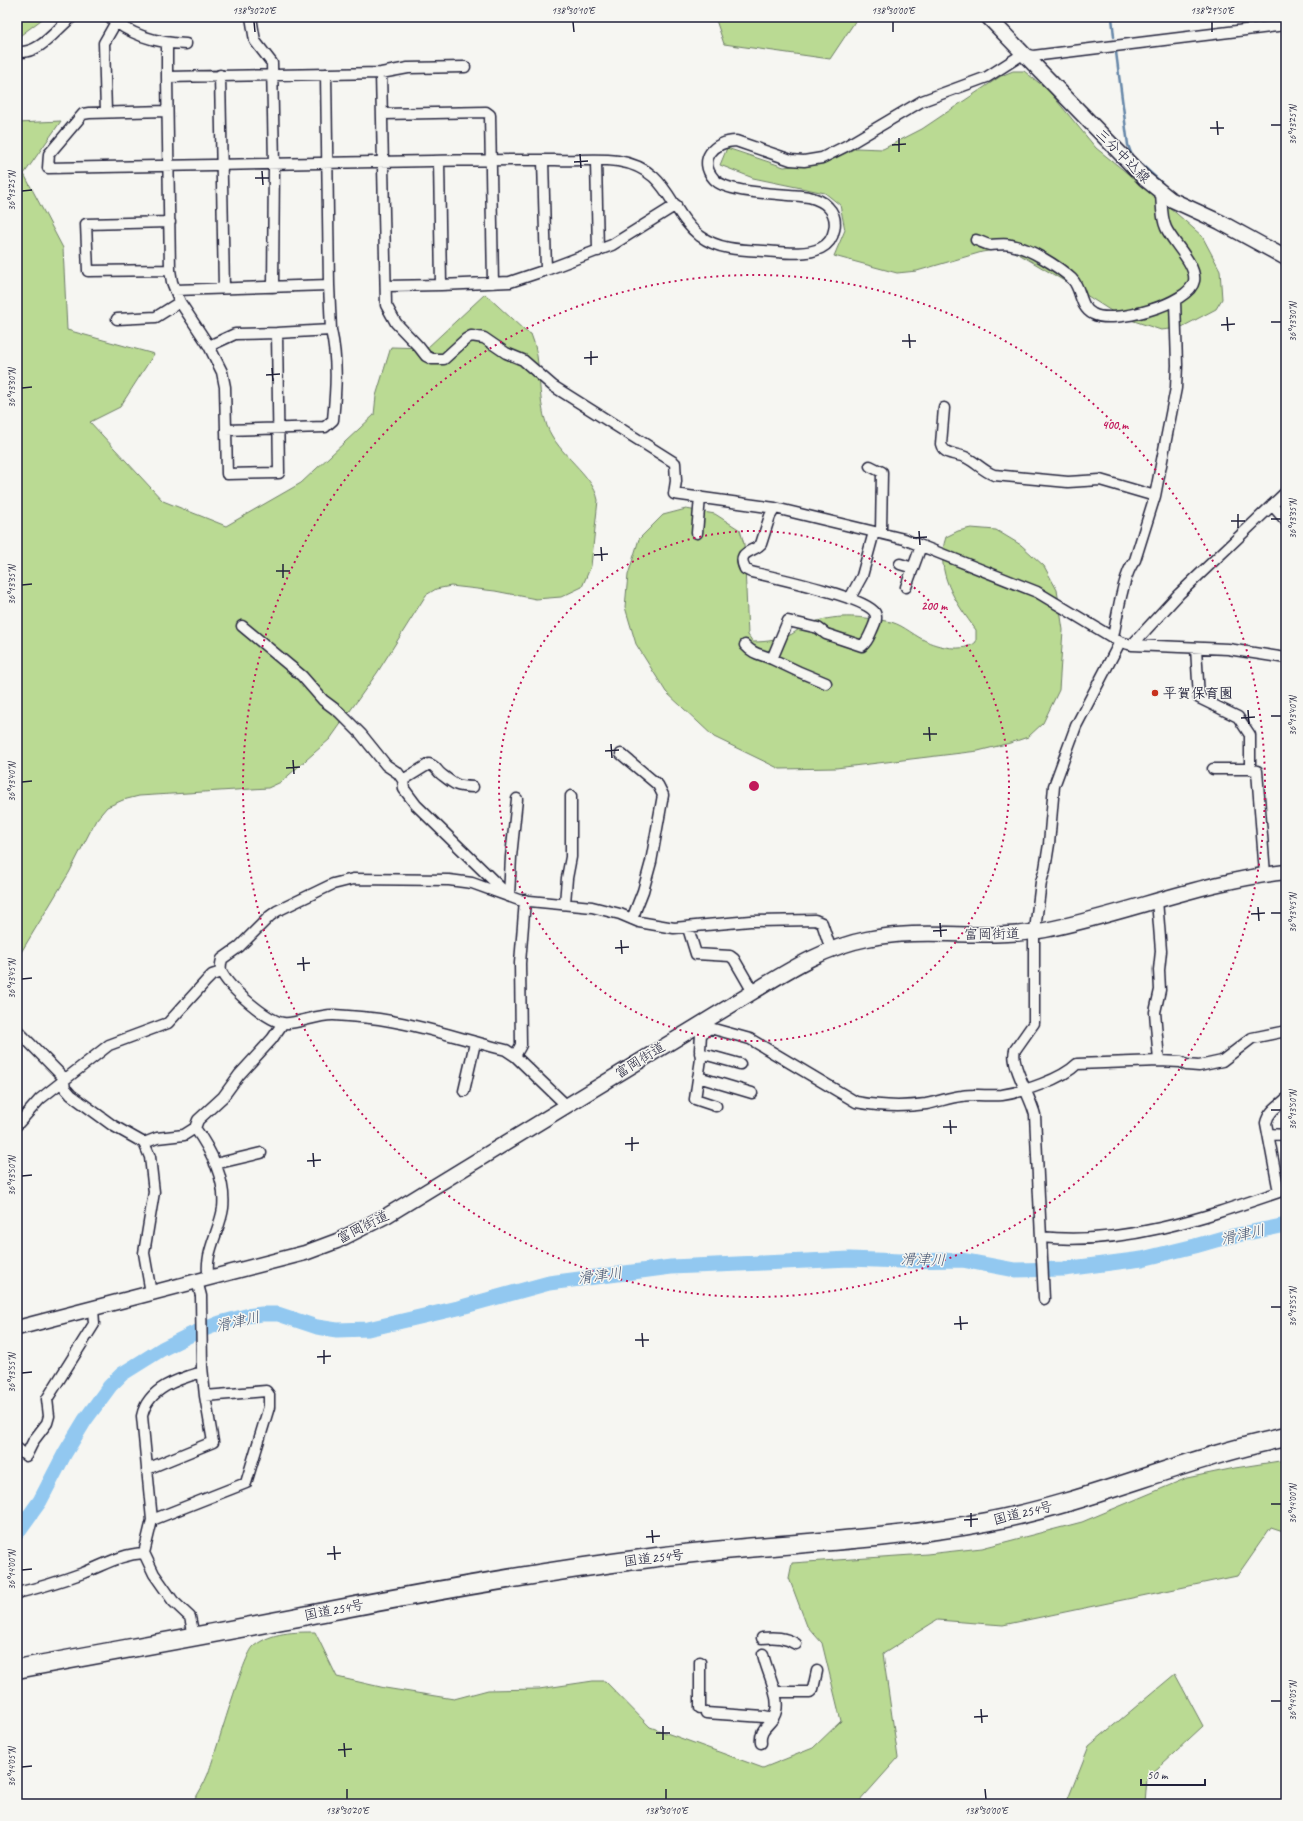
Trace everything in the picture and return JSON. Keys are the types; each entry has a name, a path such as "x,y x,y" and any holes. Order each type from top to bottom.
{"highway":[{"name":"国道254号","path":"17,1669 540,1573 652,1558 765,1546 899,1535 966,1526 1061,1504 1213,1455 1286,1437"}],"street":[{"path":"17,52 28,52 39,47 72,17"},
{"path":"252,17 255,41 272,64 274,164 273,287"},
{"name":"三分中込線","path":"988,17 1145,179 1161,192 1265,245 1286,258"},
{"path":"106,112 104,42 113,20 137,35 167,44 186,44"},
{"path":"167,111 86,113 80,117 49,154 48,168 491,160 620,162 638,167 657,180 694,230 700,236 716,244 736,250 804,252 820,249 827,244 832,237 835,228 832,211 827,205 820,200 809,197 737,190 721,185 709,172 708,159 714,147 728,141 736,141 791,160 822,158 846,146 922,101 987,77 1023,54 1034,56 1286,25"},
{"path":"167,44 170,270 180,302 209,346 220,367 224,379 227,474 279,473 277,333"},
{"path":"167,77 381,73 408,68 465,67"},
{"path":"381,73 386,305 392,318 426,356 438,360 444,359 466,338 471,336 484,338 506,353 524,360 553,386 675,463 676,481 674,494 775,508 877,532 921,546 1037,592 1116,640 1132,645 1228,649 1286,658"},
{"path":"226,430 325,427 333,420 337,380 336,352 331,330 329,285 326,74"},
{"path":"220,75 224,288"},
{"path":"383,114 486,112 490,115 493,283"},
{"path":"543,160 546,270"},
{"path":"438,161 441,285"},
{"path":"596,161 598,251"},
{"path":"976,240 989,245 1010,244 1020,246 1052,264 1073,281 1085,307 1093,314 1104,318 1129,315 1175,300 1192,288 1194,274 1191,266 1167,230 1163,218 1161,192"},
{"path":"386,286 510,282 612,245 676,205"},
{"path":"170,222 86,224 88,271 170,270"},
{"path":"175,290 329,285"},
{"path":"1044,1298 1035,1115 1026,1089 1015,1065 1014,1054 1015,1050 1034,1023 1035,931 1041,882 1048,849 1052,798 1055,782 1076,726 1116,640 1124,587 1131,565 1135,560 1154,496 1176,388 1177,365 1175,300"},
{"path":"117,319 156,317 180,302"},
{"path":"209,346 235,334 331,330"},
{"path":"944,408 942,448 945,451 966,457 985,472 994,475 1068,482 1100,480 1154,496"},
{"path":"850,598 862,576 877,532 882,472 870,466"},
{"path":"1132,645 1179,594 1286,492"},
{"path":"697,533 700,497"},
{"path":"1272,505 1286,522"},
{"path":"772,659 788,621 818,628 826,634 862,646 867,642 876,621 874,611 850,598 826,590 751,572 746,569 743,560 744,555 761,544 770,516 775,508"},
{"path":"906,587 921,546"},
{"path":"900,564 913,568"},
{"path":"242,626 302,676 323,700 339,712 361,734 386,765 398,773 403,780 404,789 416,805 509,896"},
{"path":"745,645 752,652 772,659 781,665 826,683"},
{"path":"1196,648 1199,698 1238,717 1250,735 1250,769"},
{"path":"621,754 658,785 663,795 651,862 643,892 632,919"},
{"path":"403,780 429,764 435,766 440,773 455,786 473,787"},
{"path":"1213,769 1250,769 1257,771 1265,874"},
{"path":"565,903 567,878 571,857 571,796"},
{"path":"509,896 517,799"},
{"name":"富岡街道","path":"17,1328 305,1253 361,1230 567,1106 705,1026 753,992 802,963 831,950 868,938 898,934 1004,935 1035,931 1214,884 1265,874 1286,872"},
{"path":"567,1106 515,1056 506,1050 380,1019 322,1015 283,1023 257,1010 236,989 221,972 220,964 222,959 251,936 270,916 317,891 344,880 394,878 449,880 472,883 525,900 565,903 606,910 632,919 674,928 688,928 734,922 815,920 822,923 831,950"},
{"path":"515,1056 521,1045 520,963 525,900"},
{"path":"1157,900 1161,951 1159,970 1160,990 1155,1012 1159,1061"},
{"path":"688,928 696,954 730,956 734,958 753,992"},
{"path":"17,1125 40,1099 109,1045 168,1023 212,975 221,972"},
{"path":"144,1143 157,1138 184,1135 195,1128 198,1120 223,1097 239,1075 272,1039 283,1023"},
{"path":"716,1106 695,1099 701,1034 705,1026 750,1040 856,1102 870,1104 916,1105 962,1096 1002,1094 1026,1089 1054,1079 1071,1070 1078,1064 1159,1061 1181,1062 1186,1065 1199,1066 1222,1061 1252,1038 1286,1031"},
{"path":"17,1030 63,1077 65,1088 71,1096 112,1125 144,1143 150,1157 154,1192 144,1253 151,1293"},
{"path":"464,1091 474,1043"},
{"path":"700,1053 740,1064"},
{"path":"698,1077 752,1093"},
{"path":"1041,1238 1067,1239 1109,1236 1160,1228 1201,1218 1279,1192 1268,1134 1267,1117 1272,1110 1286,1099"},
{"path":"147,1469 213,1442 202,1369 201,1298 203,1280 207,1270 210,1250 223,1208 222,1185 215,1164 195,1128"},
{"path":"1268,1134 1286,1135"},
{"path":"215,1164 261,1153"},
{"path":"17,1448 26,1456 34,1440 48,1423 49,1416 46,1399 94,1324 93,1308"},
{"path":"194,1636 190,1617 173,1601 154,1574 144,1554 152,1520 142,1424 144,1407 158,1390 202,1369"},
{"path":"152,1520 246,1483 269,1407 269,1395 266,1391 257,1391 205,1396"},
{"path":"17,1593 83,1573 119,1557 130,1554 144,1554"},
{"path":"762,1638 780,1637 788,1639 796,1644"},
{"path":"761,1743 760,1735 773,1719 777,1710 775,1692 766,1668 763,1654"},
{"path":"700,1662 703,1711 773,1719"},
{"path":"775,1692 810,1692 813,1690 817,1671"}],"green space":[{"path":"17,17 45,17 17,38"},
{"path":"715,17 858,17 830,59 724,44"},
{"path":"1013,71 1024,71 1048,90 1096,148 1168,206 1202,236 1220,270 1222,299 1216,309 1180,328 1161,330 1119,316 1012,250 1001,249 982,252 917,271 897,273 834,256 845,230 840,205 825,193 753,178 720,165 727,148 784,167 818,163 836,158 856,148 883,149 922,129 1001,76"},
{"path":"61,121 24,174 63,248 67,330 154,354 120,407 90,422 163,501 226,526 301,483 374,415 376,396 391,347 427,348 485,294 525,331 531,334 537,356 542,403 547,426 559,446 583,473 595,491 598,500 591,566 582,587 561,597 536,599 495,591 451,586 436,589 426,595 377,673 330,739 281,782 268,788 139,796 123,800 107,807 96,820 69,873 17,959 17,123"},
{"path":"686,509 715,514 740,530 744,544 748,635 753,642 768,641 788,636 808,624 818,621 837,617 847,617 891,622 901,626 929,643 943,647 958,648 971,645 976,642 976,630 961,609 949,586 945,575 943,550 946,537 958,531 971,528 996,530 1021,545 1044,566 1057,590 1063,630 1059,690 1043,723 1028,737 978,751 836,768 780,769 714,737 666,692 636,644 625,607 628,575 639,539 663,515"},
{"path":"1286,1460 1286,1532 1271,1527 1237,1576 1003,1625 937,1620 883,1654 898,1758 857,1804 192,1804 208,1774 249,1653 254,1646 268,1638 276,1635 299,1632 315,1632 337,1677 385,1688 454,1699 488,1690 539,1689 593,1681 605,1681 650,1727 763,1768 813,1748 841,1721 822,1643 807,1626 789,1578 792,1563 927,1554 982,1548 1082,1522 1187,1478 1235,1468"},
{"path":"1175,1674 1203,1726 1147,1778 1145,1804 1066,1804 1089,1746"}],"waterway":[{"path":"1112,17 1114,37"},
{"path":"1116,52 1128,145 1132,156 1163,184"},
{"name":"滑津川","path":"17,1533 40,1501 65,1453 85,1420 110,1386 122,1374 162,1349 192,1334 220,1323 246,1316 278,1314 317,1327 337,1330 368,1329 458,1308 549,1283 671,1267 850,1259 900,1261 962,1260 1015,1270 1064,1269 1142,1259 1223,1238 1286,1225"}],"place":[{"name":"平賀保育園","path":"1155,693"}]}
